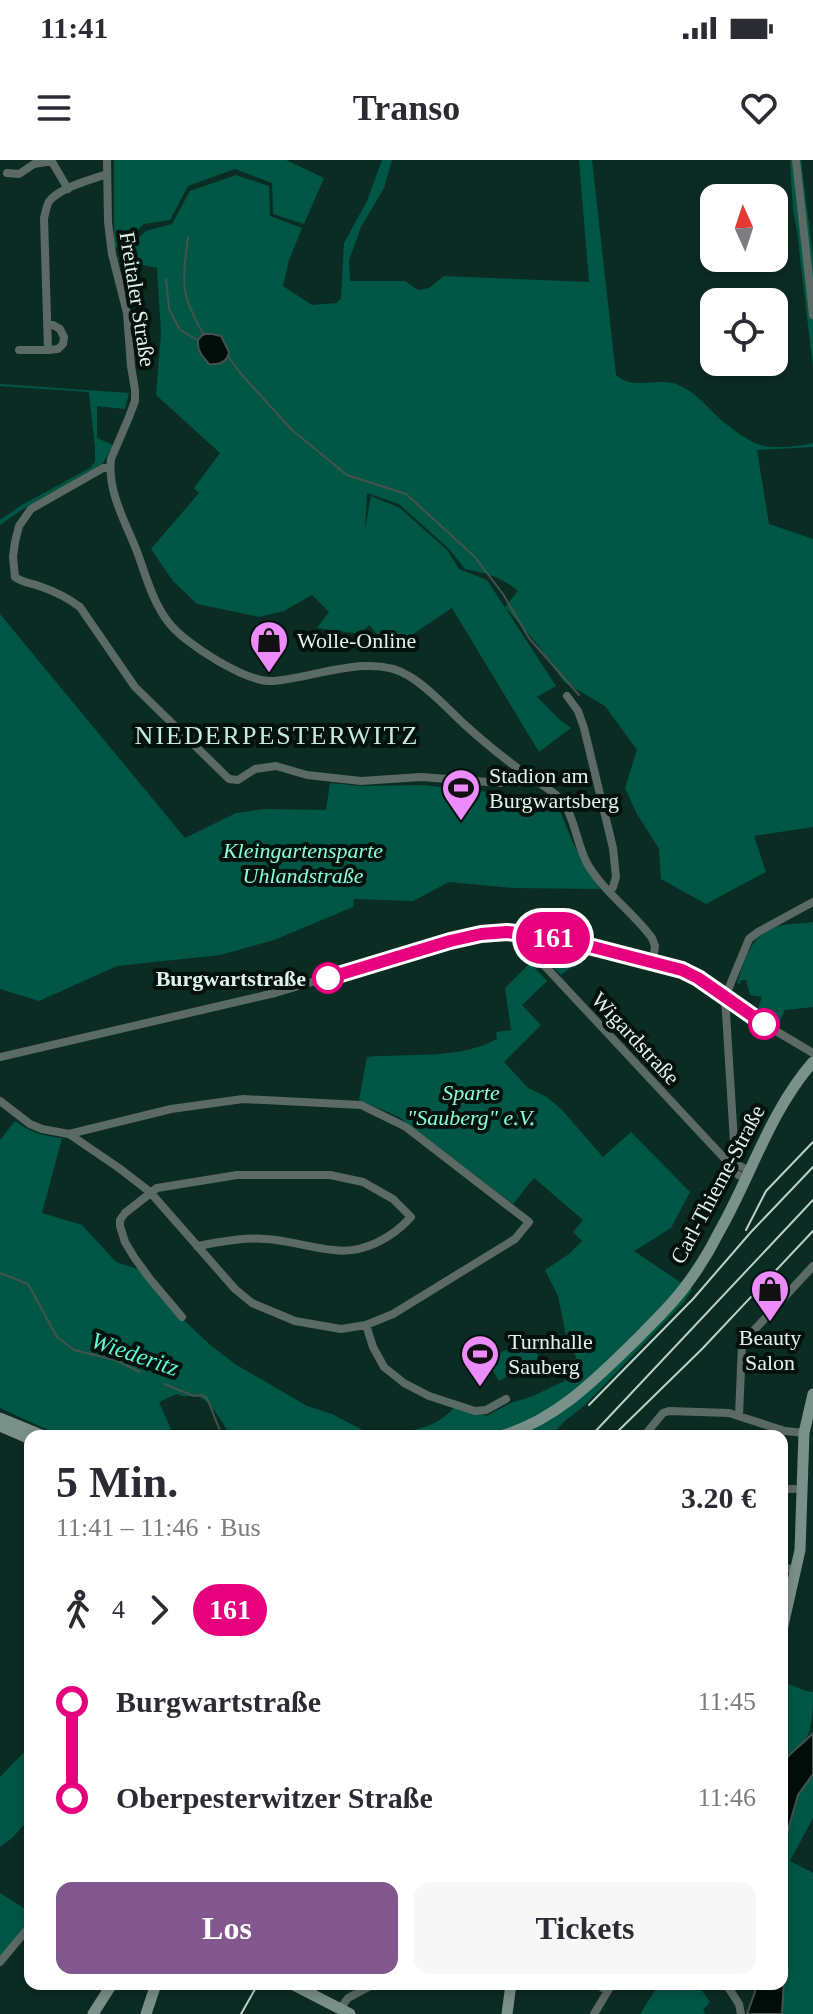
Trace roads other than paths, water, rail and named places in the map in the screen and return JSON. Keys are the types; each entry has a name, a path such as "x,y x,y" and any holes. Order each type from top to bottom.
{"main road":[{"name":"Carl-Thieme-Straße","path":"518,1430 535,1424 603,1372 666,1310 687,1284 719,1232 780,1109 813,1062"},
{"path":"788,1600 796,1570 801,1529 808,1468 804,1433 813,1394"},
{"path":"0,1418 29,1430"},
{"path":"0,1426 24,1436"},
{"path":"93,2014 108,1990"},
{"path":"146,2014 154,1990"},
{"path":"303,1990 345,2012"},
{"path":"507,2014 510,1990"}],"street":[{"name":"Freitaler Straße","path":"107,160 108,222 112,254 127,313 135,390 135,401 110,468"},
{"path":"796,160 813,315"},
{"path":"7,173 19,174 34,162 51,161 68,189"},
{"path":"48,350 44,218 47,206 68,189 107,174"},
{"path":"19,350 58,349 64,337 60,329 47,325"},
{"path":"538,783 421,777 361,781 307,775 276,766 257,768 233,780 135,687 80,607 15,577 13,557 19,526 31,509 103,468 110,468 117,503 156,601 181,636 230,669 257,680 271,682 369,666 389,666 409,676 511,764 555,794 564,804 587,863 652,938 655,948 653,962"},
{"path":"567,696 578,711 584,728 613,848 616,877 610,891"},
{"path":"725,1159 732,1151 734,1142 725,997 749,939 813,902"},
{"path":"0,1057 275,993 470,936 507,932 537,935 689,973 813,1053"},
{"name":"Wigardstraße","path":"537,935 537,957 543,964 735,1173 748,1175"},
{"path":"0,1101 30,1124 69,1134 129,1175 150,1192 235,1289 252,1303 295,1321 341,1329 366,1325 393,1314 515,1239 529,1222 406,1127 361,1105 243,1099 171,1109 69,1134"},
{"path":"182,1317 134,1257 121,1231 120,1220 125,1213 157,1188 237,1175 330,1175 363,1182 393,1199 411,1217 398,1230 375,1244 356,1249 337,1251 266,1239 197,1246"},
{"path":"739,1416 742,1344 813,1266"},
{"path":"366,1325 384,1367 404,1383 429,1396 475,1411 486,1410 506,1399"},
{"path":"649,1430 665,1412 729,1413 782,1430"},
{"path":"788,1431 804,1433"},
{"path":"788,1489 794,1489"},
{"path":"788,1568 796,1570"},
{"path":"0,1962 24,1933"},
{"path":"345,2012 348,1998 363,1990"},
{"path":"594,2014 609,1990"},
{"path":"730,1990 741,2014"}],"waterway":[{"path":"188,237 185,288 204,335"},
{"path":"166,279 169,309 180,330 198,340"},
{"path":"228,356 292,430 347,475 406,494 474,556 503,594 529,638 579,695"},
{"name":"Wiederitz","path":"0,1273 28,1284 57,1337 74,1350 115,1360 140,1372"},
{"name":"Wiederitz","path":"164,1384 207,1398 220,1430"}],"railway":[{"path":"746,1230 766,1191 813,1142"},
{"path":"589,1405 693,1299 813,1167"},
{"path":"597,1430 813,1200"},
{"path":"619,1430 702,1349 813,1231"},
{"path":"241,2014 255,1990"}],"place":[{"name":"Wolle-Online","path":"269,674"},
{"name":"Stadion am Burgwartsberg","path":"461,822"},
{"name":"Burgwartstraße","path":"328,978"},
{"name":"Beauty Salon","path":"770,1323"},
{"name":"Turnhalle Sauberg","path":"480,1388"}],"district":[{"name":"NIEDERPESTERWITZ","path":"277,735"}],"park label":[{"name":"Kleingartensparte Uhlandstraße","path":"303,862"},
{"name":"Sparte \"Sauberg\" e.V.","path":"471,1104"}]}
